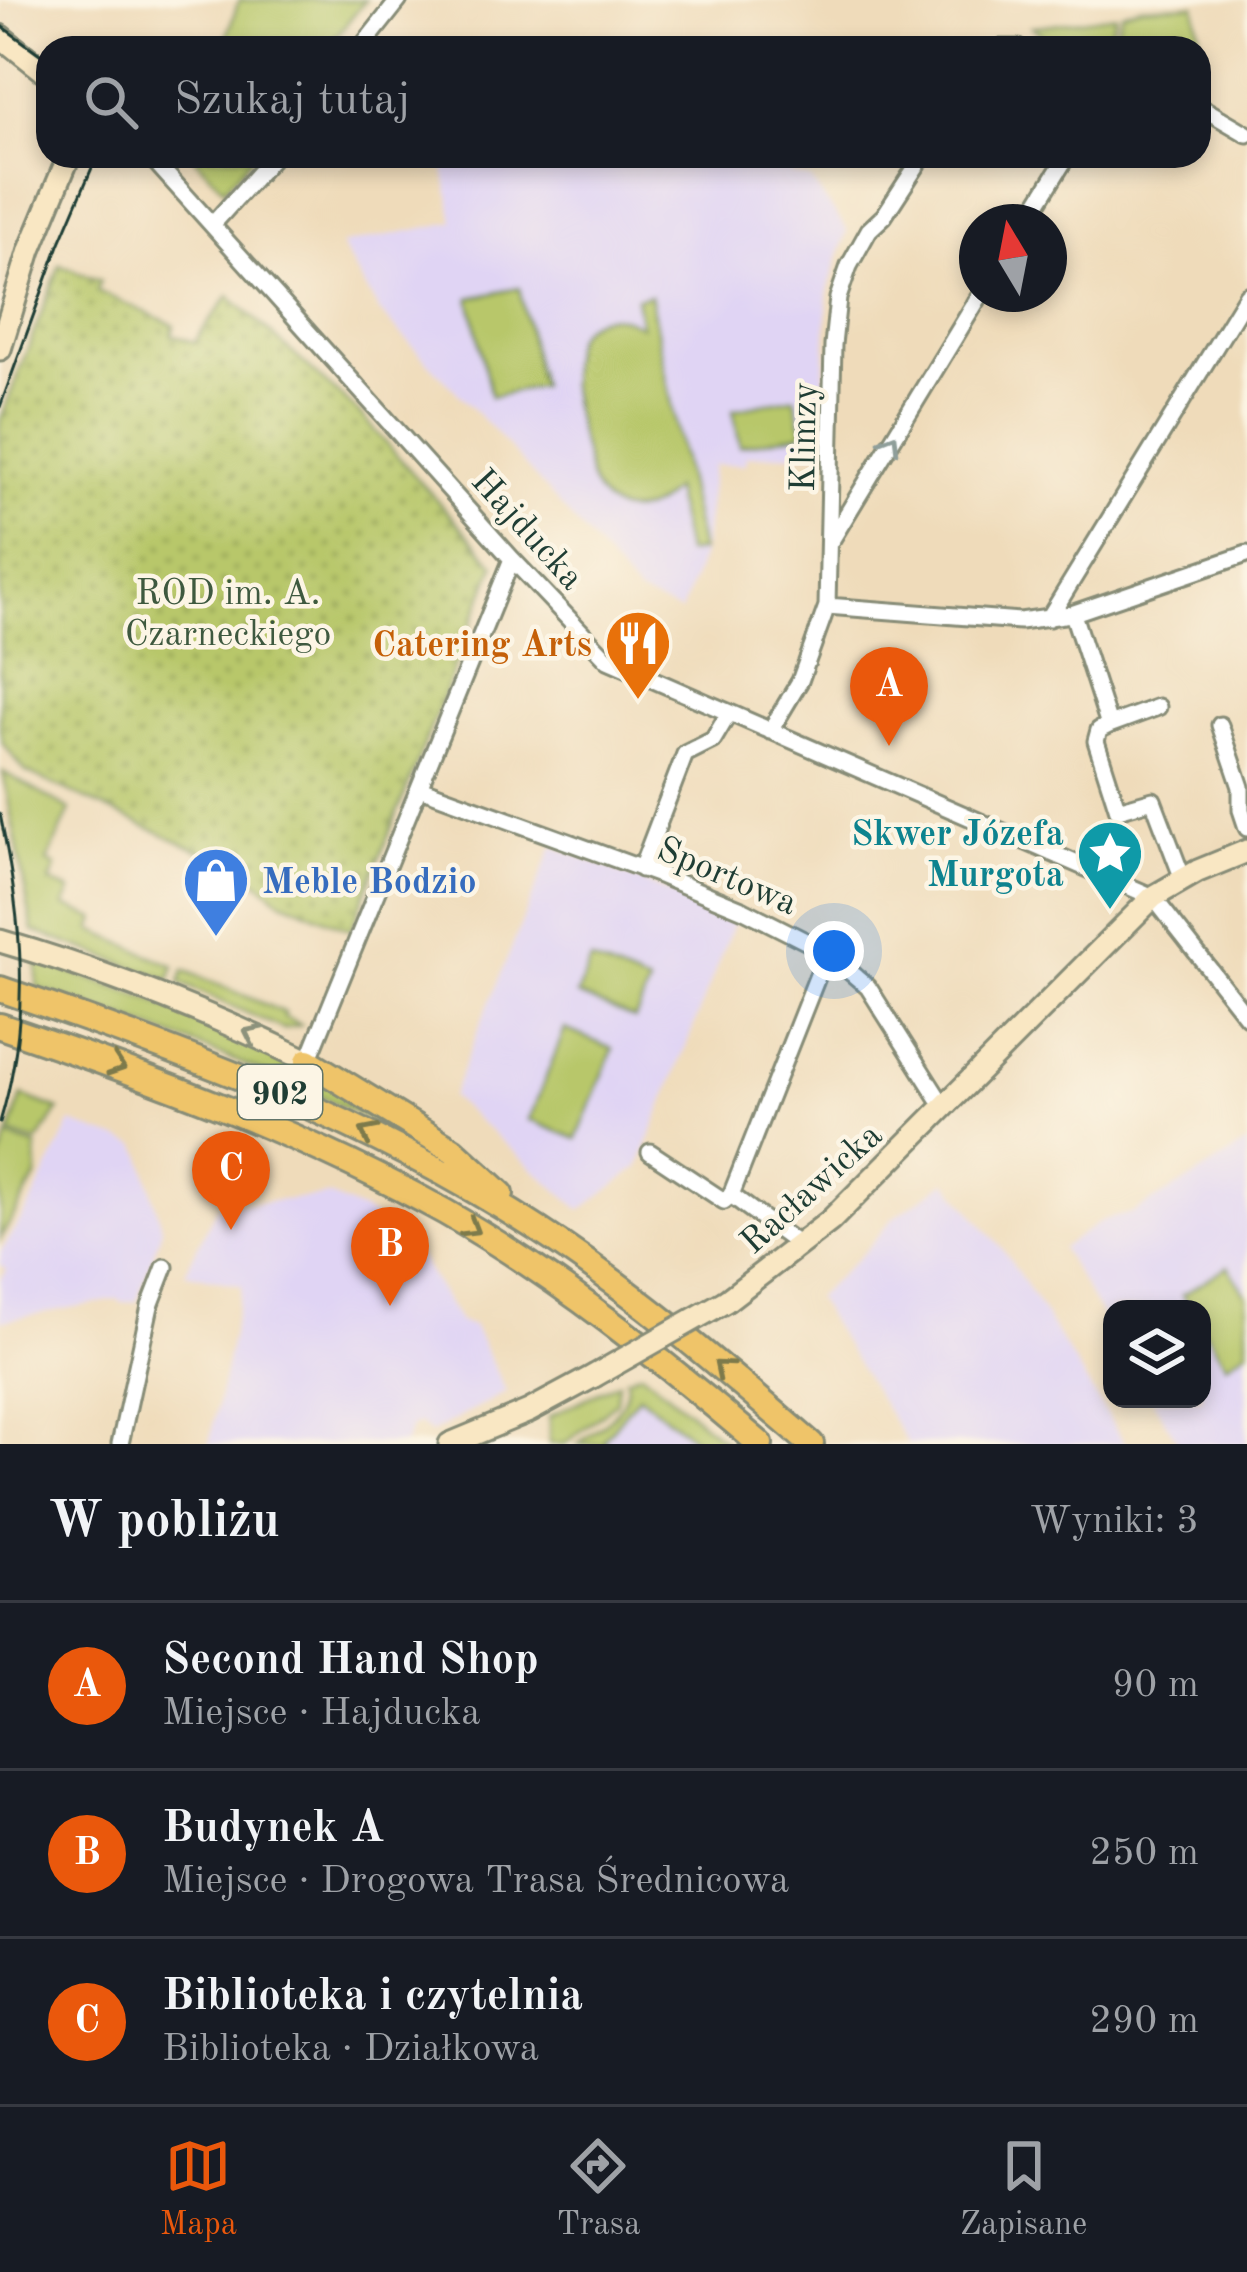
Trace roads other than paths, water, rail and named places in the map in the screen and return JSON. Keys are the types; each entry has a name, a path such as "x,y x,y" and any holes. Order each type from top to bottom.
{"main road":[{"name":"902","path":"0,989 209,1062 315,1106 417,1158 543,1232 700,1349 812,1444"},
{"name":"902","path":"2,1027 196,1095 301,1139 406,1191 596,1311 760,1444"},
{"path":"308,1061 453,1150 543,1232"}],"street":[{"path":"370,36 399,0"},
{"path":"0,36 36,64"},
{"path":"1211,113 1247,134"},
{"path":"0,349 30,250 64,168"},
{"name":"Hajducka","path":"161,168 608,660 1153,897"},
{"path":"212,225 263,168"},
{"name":"Klimzy","path":"770,731 800,680 826,606 838,298 869,230 884,216 915,168"},
{"path":"1037,204 1059,168"},
{"path":"1048,618 1247,295"},
{"path":"830,542 971,312"},
{"path":"826,606 1020,621 1048,618 1247,554"},
{"path":"0,941 140,987 308,1061 512,559"},
{"path":"1072,614 1108,725"},
{"path":"1158,707 1108,725 1099,730 1096,741 1118,810 1153,800 1183,879"},
{"path":"640,869 685,754 713,740 729,713"},
{"path":"1220,725 1241,788 1247,828"},
{"name":"Sportowa","path":"420,788 744,910 827,952 868,987 944,1107"},
{"name":"Racławicka","path":"450,1444 530,1411 594,1376 725,1301 800,1246 870,1183 1153,897 1247,851"},
{"path":"1153,897 1247,1017"},
{"path":"650,1152 724,1201 731,1195 827,952"},
{"path":"731,1195 800,1246"},
{"path":"120,1444 150,1306 165,1267"}],"tram line":[{"path":"0,25 36,51"},
{"path":"0,407 92,168"},
{"path":"0,814 14,892 20,968 17,1044 0,1122"}],"place":[{"name":"Catering Arts","path":"638,702"},
{"name":"Second Hand Shop","path":"889,746"},
{"name":"Skwer Józefa Murgota","path":"1110,912"},
{"name":"Meble Bodzio","path":"216,939"},
{"name":"Biblioteka i czytelnia","path":"231,1230"},
{"name":"Budynek A","path":"390,1306"}],"park label":[{"name":"ROD im. A. Czarneckiego","path":"228,612"}]}
